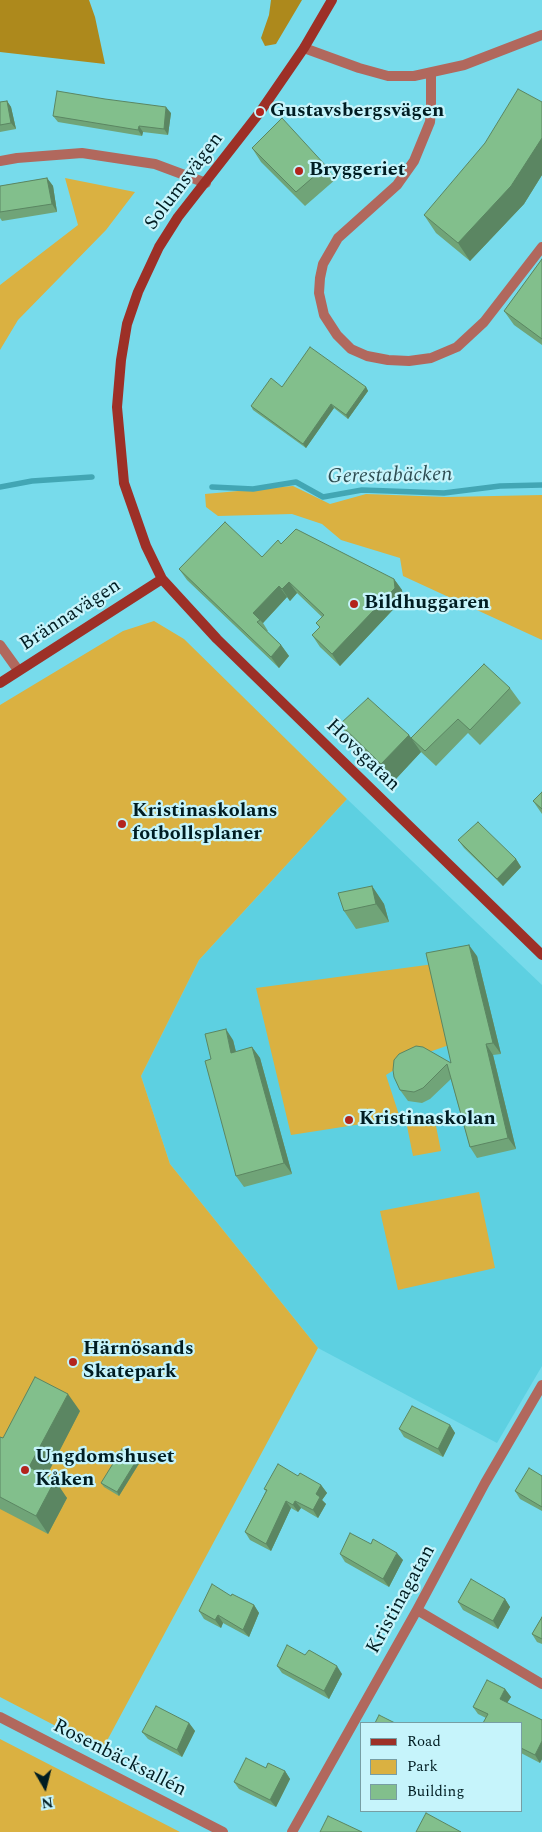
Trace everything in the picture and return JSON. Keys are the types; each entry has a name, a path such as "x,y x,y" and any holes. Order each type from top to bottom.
{"main road":[{"name":"Solumsvägen","path":"162,579 146,546 124,483 117,407 121,360 127,324 138,292 159,247 178,217 260,112 304,48 332,0"},
{"name":"Brännavägen","path":"0,683 162,579"},
{"name":"Hovsgatan","path":"162,579 217,639 542,955"}],"street":[{"path":"304,48 359,68 388,76 414,76 431,74 464,65 542,35"},
{"path":"431,74 430,122 414,161 397,185 338,238 324,264 320,278 319,293 324,316 337,335 351,349 367,356 409,361 430,358 457,347 484,322 542,246"},
{"path":"0,162 17,158 82,153 155,164 206,183"},
{"path":"0,645 18,670"},
{"name":"Kristinagatan","path":"292,1832 542,1385"},
{"path":"417,1610 542,1684"},
{"name":"Rosenbäcksallén","path":"0,1718 223,1832"}],"shaded area":[{"path":"0,0 89,0 95,17 105,64 0,52"},
{"path":"271,0 302,0 276,44 265,46 261,38 269,15"},
{"name":"Kristinaskolan","path":"347,799 542,985 542,1366 497,1443 318,1348 170,1164 141,1076 199,960"}],"green space":[{"path":"65,178 135,192 106,230 18,320 0,350 0,285 78,225"},
{"path":"293,486 330,504 366,494 446,497 542,495 542,640 403,576 400,558 341,540 322,524 292,514 218,516 206,507 205,494"},
{"path":"154,621 184,639 347,799 199,960 141,1076 170,1164 318,1348 102,1750 0,1697 0,705 123,631"},
{"path":"434,964 452,1044 415,1057 386,1075 400,1118 291,1135 256,988"},
{"path":"434,1116 441,1151 413,1156 406,1121"},
{"path":"479,1192 495,1268 398,1290 380,1211"},
{"path":"0,1739 180,1832 0,1832"}],"building":[{"path":"518,89 542,102 542,138 511,186 458,243 424,215 485,143"},
{"path":"57,91 166,107 164,129 139,126 138,130 53,116"},
{"path":"7,101 11,123 0,125 0,102"},
{"name":"Bryggeriet","path":"282,118 326,166 296,192 252,148"},
{"path":"47,178 52,204 0,212 0,186"},
{"path":"542,259 542,339 504,311"},
{"path":"310,347 366,387 346,415 331,404 303,444 251,406 271,378 282,387"},
{"path":"225,522 262,557 278,540 281,544 296,529 394,579 395,588 332,654 312,635 320,627 316,623 324,615 289,582 282,589 279,586 253,613 260,620 257,622 281,645 271,657 179,569"},
{"path":"484,664 510,688 470,730 458,719 425,751 411,738"},
{"path":"368,698 409,735 381,764 340,724"},
{"path":"542,792 542,809 533,801"},
{"path":"478,822 516,859 497,879 458,840"},
{"path":"372,886 376,904 344,911 338,893"},
{"path":"469,945 493,1043 486,1044 508,1138 470,1147 447,1064 423,1088 414,1092 400,1090 393,1070 394,1060 399,1054 416,1046 423,1047 451,1063 426,953"},
{"path":"226,1029 231,1053 252,1047 284,1163 236,1176 205,1061 211,1059 205,1034"},
{"path":"35,1377 68,1394 29,1467 55,1480 36,1516 0,1497 0,1437 3,1438"},
{"path":"412,1406 450,1425 438,1449 399,1429"},
{"path":"122,1449 138,1458 117,1492 101,1483"},
{"path":"278,1464 298,1476 300,1473 321,1485 316,1494 320,1497 313,1510 295,1501 293,1505 286,1501 266,1544 245,1532 267,1490 264,1489"},
{"path":"529,1468 542,1476 542,1507 515,1491"},
{"path":"350,1533 371,1544 373,1539 397,1553 383,1579 340,1554"},
{"path":"471,1579 505,1599 493,1621 458,1602"},
{"path":"212,1584 231,1596 232,1594 254,1605 243,1630 218,1615 215,1620 199,1611"},
{"path":"542,1617 542,1639 532,1634"},
{"path":"287,1645 305,1655 309,1650 337,1666 324,1691 277,1666"},
{"path":"487,1680 505,1689 500,1699 542,1720 542,1741 535,1755 522,1748 522,1722 484,1722 488,1714 473,1707"},
{"path":"156,1706 189,1723 177,1750 142,1732"},
{"path":"379,1715 393,1722 376,1722"},
{"path":"246,1758 266,1768 268,1763 285,1771 270,1800 234,1782"},
{"path":"426,1813 461,1832 416,1832"},
{"path":"328,1816 362,1832 320,1832"}],"waterway":[{"path":"0,487 32,481 92,477"},
{"name":"Gerestabäcken","path":"212,487 253,489 296,482 323,497 362,490 444,493 500,486 542,485"}],"place":[{"name":"Gustavsbergsvägen","path":"260,112"},
{"name":"Bryggeriet","path":"299,171"},
{"name":"Bildhuggaren","path":"354,604"},
{"name":"Kristinaskolans fotbollsplaner","path":"122,824"},
{"name":"Kristinaskolan","path":"349,1120"},
{"name":"Härnösands Skatepark","path":"73,1362"},
{"name":"Ungdomshuset Kåken","path":"25,1470"}]}
